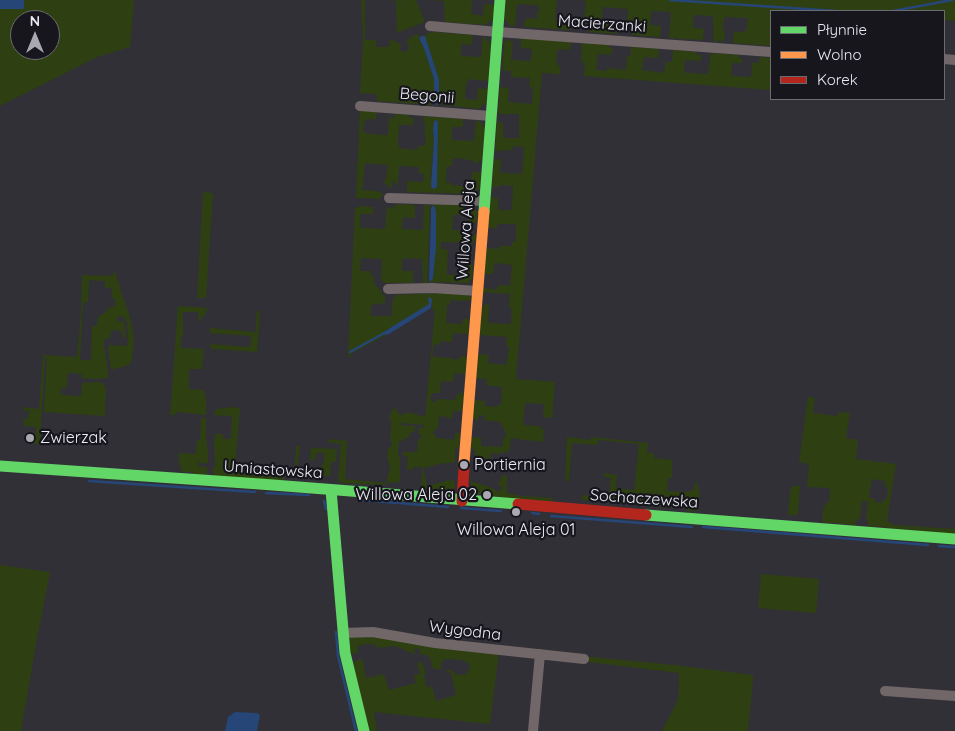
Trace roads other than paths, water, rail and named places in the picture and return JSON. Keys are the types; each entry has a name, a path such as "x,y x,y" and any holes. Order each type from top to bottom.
{"street":[{"name":"Willowa Aleja","path":"462,501 500,0"},
{"name":"Macierzanki","path":"430,26 770,52"},
{"name":"Begonii","path":"360,106 492,116"},
{"path":"389,198 485,201"},
{"path":"388,289 432,288 478,291"},
{"name":"Umiastowska","path":"0,466 331,490 345,653 364,731"},
{"name":"Sochaczewska","path":"331,490 955,539"},
{"name":"Wygodna","path":"343,633 373,632 435,643 584,659"},
{"path":"533,731 540,654"},
{"path":"885,691 955,696"}],"water":[{"path":"0,0 24,0 24,9 0,9"},
{"path":"425,36 439,80 439,104 436,105 434,103 434,79 419,38"},
{"path":"434,121 438,122 437,186 433,189 431,186 433,130"},
{"path":"435,207 436,214 436,246 433,278 430,282 431,208"},
{"path":"429,297 432,299 431,308 385,335 384,333 390,328 429,304"},
{"path":"235,712 257,713 260,715 257,731 225,731 228,717"}],"waterway":[{"path":"670,0 821,10"},
{"path":"898,10 952,0"},
{"path":"350,352 386,332"},
{"path":"89,481 255,492"},
{"path":"266,493 309,495"},
{"path":"361,500 448,507"},
{"path":"324,501 326,509"},
{"path":"461,508 501,511"},
{"path":"532,513 539,514"},
{"path":"551,516 692,527"},
{"path":"703,527 928,545"},
{"path":"939,546 955,547"},
{"path":"336,632 338,656 356,731"}],"place":[{"name":"Zwierzak","path":"30,438"},
{"name":"Portiernia","path":"464,465"},
{"name":"Willowa Aleja 02","path":"487,495"},
{"name":"Willowa Aleja 01","path":"516,512"}]}
